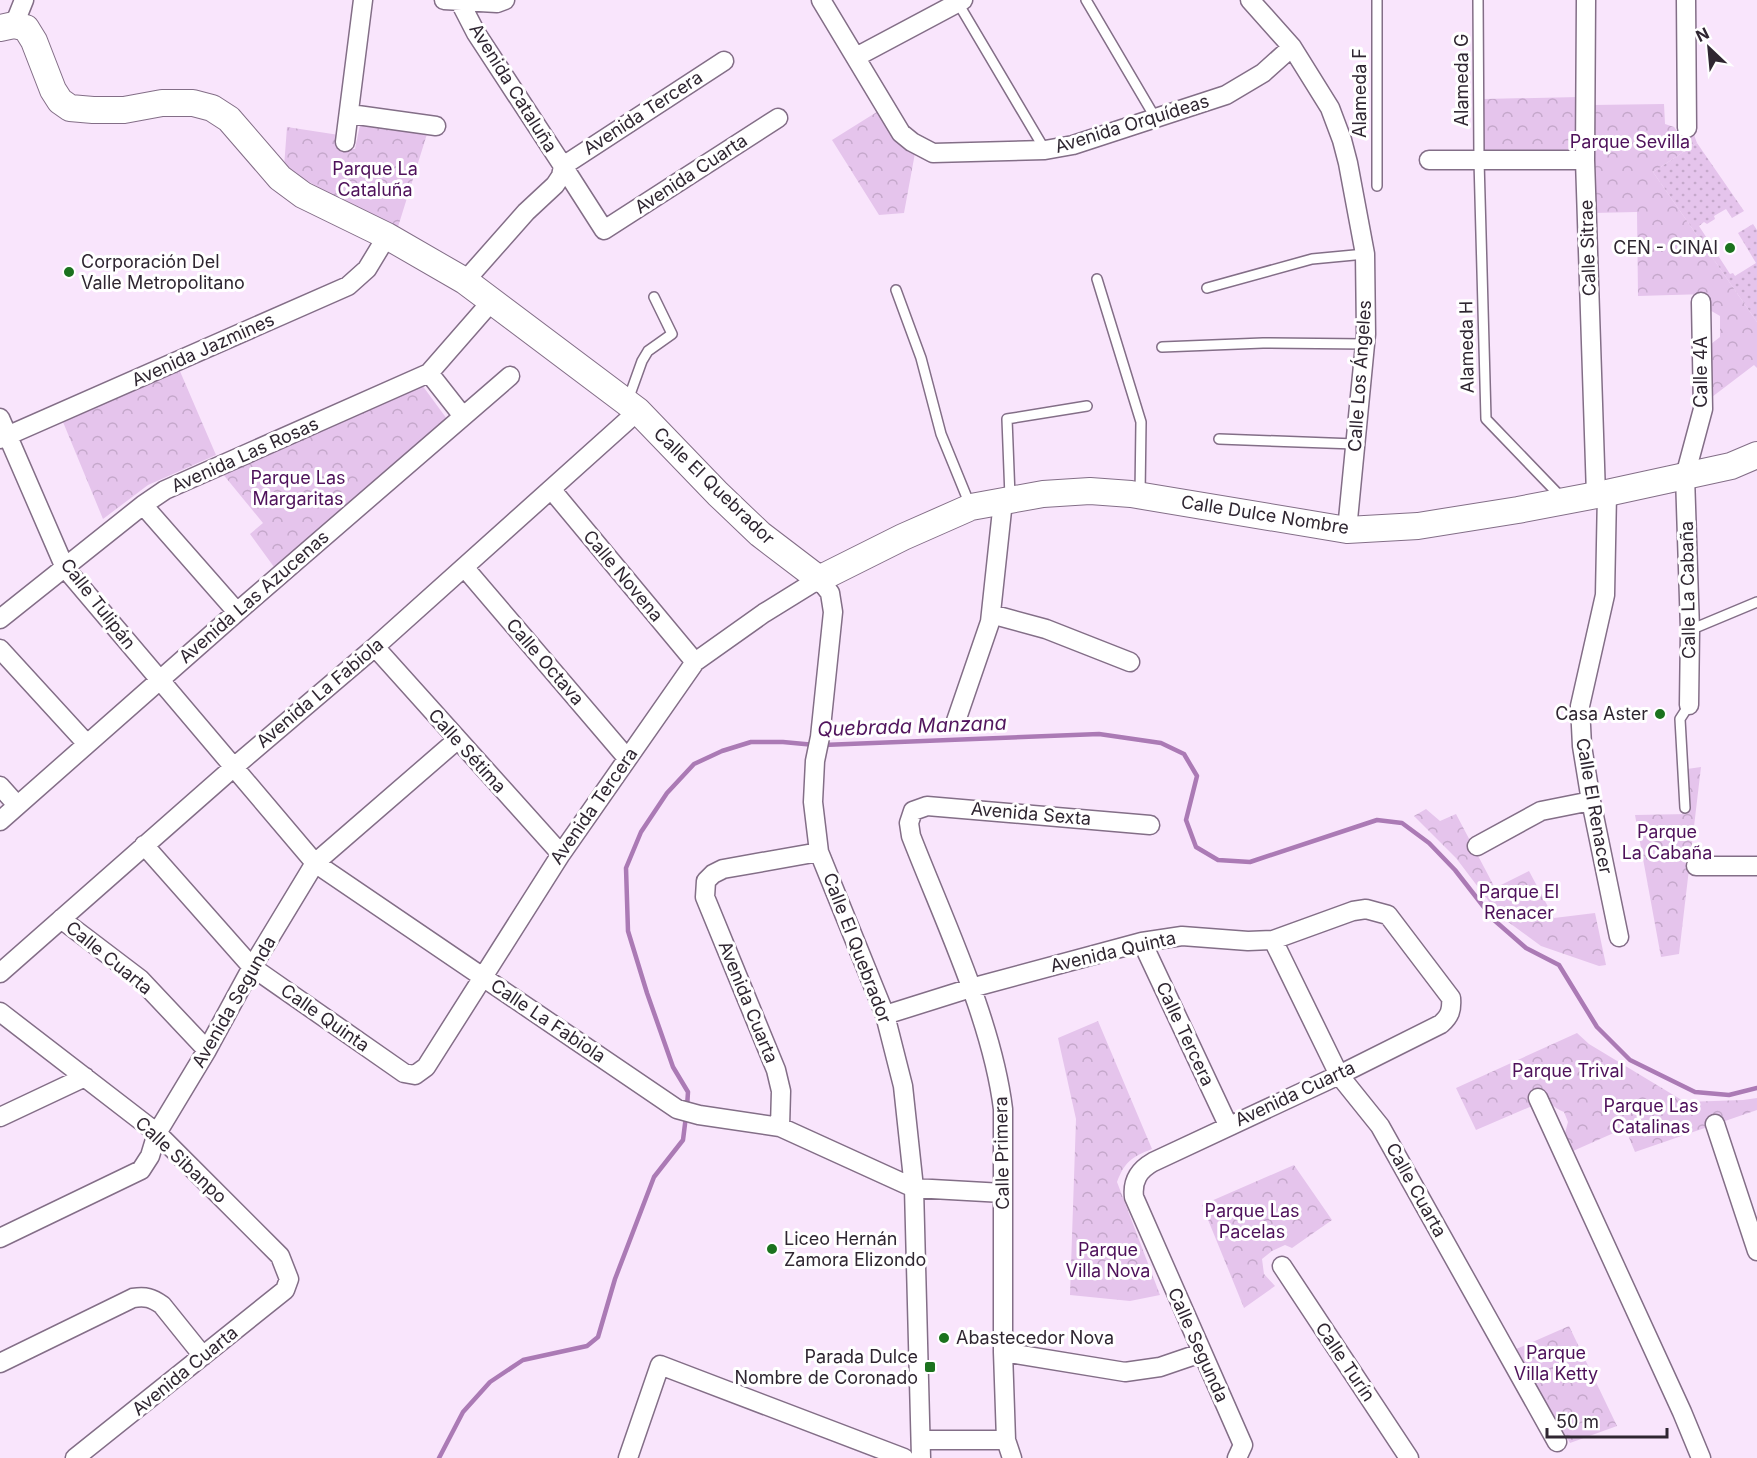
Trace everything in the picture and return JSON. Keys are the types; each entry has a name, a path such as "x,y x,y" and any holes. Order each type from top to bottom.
{"street":[{"path":"7,27 24,0"},
{"path":"345,142 363,0"},
{"path":"452,1 496,3 505,0"},
{"path":"821,0 856,57 961,1"},
{"name":"Calle Los Ángeles","path":"1250,0 1292,47 1330,108 1342,140 1365,254 1365,344 1347,530"},
{"name":"Calle Sitrae","path":"1586,0 1585,160 1605,532"},
{"path":"1686,0 1687,128"},
{"name":"Avenida Cataluña","path":"452,1 476,33 563,166 561,176 555,185 526,212 465,281"},
{"name":"Calle El Quebrador","path":"7,27 26,28 34,41 52,90 60,101 70,108 124,110 162,103 194,103 212,108 229,119 280,177 303,195 387,236 465,281 632,408 760,534 819,579 830,593 833,612 820,737 815,761 813,802 819,852 885,1015 903,1086 914,1188 921,1449"},
{"name":"Avenida Orquídeas","path":"856,57 902,134 921,148 933,153 1045,150 1073,145 1226,95 1263,73 1292,47"},
{"name":"Avenida Tercera","path":"563,166 724,61"},
{"path":"350,114 436,126"},
{"name":"Avenida Cuarta","path":"563,166 604,230 778,118"},
{"path":"1429,160 1585,160"},
{"name":"Avenida Jazmines","path":"4,438 348,286 367,268 387,236"},
{"name":"Avenida Las Rosas","path":"0,619 165,490 429,373 491,302"},
{"name":"Calle 4A","path":"1685,476 1703,409 1701,302"},
{"path":"429,373 462,415"},
{"name":"Avenida Las Azucenas","path":"0,821 462,415 510,376"},
{"name":"Avenida La Fabiola","path":"0,973 144,845 375,647 551,489 632,408"},
{"name":"Calle Tulipán","path":"0,418 4,438 65,568 234,767"},
{"name":"Calle Dulce Nombre","path":"819,579 903,537 971,507 1043,494 1090,491 1140,495 1347,530 1418,526 1565,501 1731,466 1757,455"},
{"name":"Calle La Cabaña","path":"1685,476 1690,630 1689,705"},
{"name":"Calle Novena","path":"551,489 695,662"},
{"path":"956,721 991,614 1007,500"},
{"path":"143,505 237,612"},
{"name":"Calle El Renacer","path":"1605,532 1605,595 1580,706 1582,746 1591,801 1619,937"},
{"name":"Calle Octava","path":"464,567 627,758"},
{"name":"Avenida Tercera","path":"415,1075 426,1067 561,854 695,662 764,613 819,579"},
{"path":"991,614 1046,629 1130,662"},
{"name":"Calle Sétima","path":"375,647 561,854"},
{"path":"0,649 87,744"},
{"name":"Avenida Segunda","path":"0,1238 141,1170 150,1156 157,1133 207,1050 252,967 315,863 457,740"},
{"name":"Calle La Fabiola","path":"234,767 315,863 677,1109 699,1115 780,1127 914,1188"},
{"path":"0,786 16,805"},
{"path":"1477,846 1541,811 1591,801"},
{"name":"Avenida Sexta","path":"913,811 927,806 946,806 1150,825"},
{"name":"Calle Primera","path":"913,811 909,823 911,836 971,988 999,1077 1003,1109 1003,1352 1006,1440 1012,1458"},
{"name":"Calle Quinta","path":"144,845 252,967 404,1073 415,1075"},
{"name":"Avenida Cuarta","path":"780,1127 781,1090 776,1070 705,897 706,881 723,869 819,852"},
{"path":"1696,866 1757,866"},
{"name":"Avenida Quinta","path":"885,1015 971,988 1142,942 1182,936 1248,941 1273,940 1353,911 1366,909 1388,915 1443,985 1451,998 1452,1009"},
{"name":"Calle Cuarta","path":"61,920 140,979 207,1050"},
{"name":"Calle Cuarta","path":"1273,940 1339,1075 1380,1126 1557,1442"},
{"name":"Calle Tercera","path":"1142,942 1228,1125"},
{"name":"Avenida Cuarta","path":"1136,1177 1143,1168 1153,1162 1339,1075 1441,1024 1449,1017 1452,1009"},
{"name":"Calle Sibanpo","path":"0,1012 157,1133 280,1256 289,1279"},
{"path":"0,1118 84,1077"},
{"path":"1538,1098 1701,1458"},
{"path":"1715,1124 1757,1251"},
{"name":"Calle Segunda","path":"1136,1177 1133,1187 1134,1197 1240,1451"},
{"path":"914,1188 1003,1193"},
{"name":"Calle Turín","path":"1281,1266 1409,1458"},
{"name":"Avenida Cuarta","path":"75,1458 285,1290 289,1279"},
{"path":"0,1363 133,1298 145,1296 162,1305 203,1356"},
{"path":"1003,1352 1125,1372 1160,1367 1201,1353"},
{"path":"628,1458 660,1365 904,1458"},
{"path":"921,1449 1006,1440"}],"lane":[{"path":"1086,0 1156,119"},
{"name":"Alameda F","path":"1377,0 1377,186"},
{"name":"Alameda G","path":"1478,0 1479,160"},
{"path":"961,1 1045,150"},
{"name":"Alameda H","path":"1479,160 1486,419 1565,501"},
{"path":"1207,288 1312,259 1365,254"},
{"path":"1097,279 1141,422 1140,495"},
{"path":"896,290 921,358 941,434 971,507"},
{"path":"632,408 642,361 648,351 672,334 654,297"},
{"path":"1162,347 1365,344"},
{"path":"1007,500 1007,419 1087,406"},
{"path":"1219,439 1355,444"},
{"path":"1690,630 1757,602"},
{"path":"1685,808 1680,719 1689,705"}],"green space":[{"path":"1579,97 1582,153 1484,153 1484,99"},
{"name":"Parque Sevilla","path":"1664,104 1665,124 1674,127 1679,134 1693,132 1697,143 1653,172 1757,322 1757,368 1754,365 1708,400 1709,351 1711,344 1720,337 1720,316 1708,309 1706,294 1638,296 1637,212 1592,213 1592,105"},
{"path":"880,110 915,153 904,213 879,215 832,140"},
{"name":"Parque La Cataluña","path":"360,125 427,134 397,230 353,208 284,167 287,127 339,135 338,147 355,149"},
{"path":"1697,143 1744,211 1732,218 1726,209 1714,216 1715,219 1699,226 1730,274 1733,273 1735,276 1756,263 1738,233 1753,224 1757,230 1757,322 1653,172"},
{"path":"179,369 216,455 148,485 103,519 63,422"},
{"name":"Parque Las Margaritas","path":"422,385 447,419 274,567 250,534 263,523 222,473"},
{"name":"Parque La Cabaña","path":"1701,767 1679,954 1661,957 1635,815 1688,814 1687,769"},
{"name":"Parque El Renacer","path":"1426,809 1440,821 1456,814 1495,888 1529,871 1554,918 1595,913 1606,965 1599,966 1541,946 1500,916 1456,858 1414,816"},
{"name":"Parque Villa Nova","path":"1098,1021 1152,1149 1130,1161 1117,1182 1160,1295 1130,1301 1070,1295 1076,1119 1058,1038"},
{"name":"Parque Trival","path":"1577,1033 1589,1044 1685,1102 1757,1098 1757,1110 1635,1152 1625,1128 1573,1151 1565,1133 1568,1122 1564,1112 1550,1103 1542,1089 1528,1096 1532,1106 1476,1130 1456,1088"},
{"name":"Parque Las Pacelas","path":"1294,1165 1332,1220 1292,1248 1285,1245 1262,1259 1264,1274 1275,1286 1244,1308 1202,1205"},
{"name":"Parque Villa Ketty","path":"1569,1326 1617,1426 1570,1443 1514,1350"}],"waterway":[{"name":"Quebrada Manzana","path":"823,745 1099,734 1161,743 1184,754 1197,776 1186,820 1196,847 1218,860 1250,862 1377,820 1402,823 1429,843 1455,870 1494,920 1526,948 1559,965 1597,1027 1630,1060 1695,1092 1729,1095 1757,1088"},
{"name":"Quebrada Manzana","path":"687,1107 688,1092 673,1067 628,931 626,868 641,832 667,793 694,764 722,751 751,742 815,745"},
{"name":"Quebrada Manzana","path":"439,1458 463,1412 490,1382 523,1360 587,1346 598,1337 615,1279 654,1177 683,1140 686,1116"}],"place":[{"name":"CEN - CINAI","path":"1730,248"},
{"name":"Corporación Del Valle Metropolitano","path":"69,272"},
{"name":"Casa Aster","path":"1660,714"},
{"name":"Liceo Hernán Zamora Elizondo","path":"772,1249"},
{"name":"Abastecedor Nova","path":"944,1338"},
{"name":"Parada Dulce Nombre de Coronado","path":"930,1367"}],"park label":[{"name":"Parque Las Catalinas","path":"1651,1116"}]}
